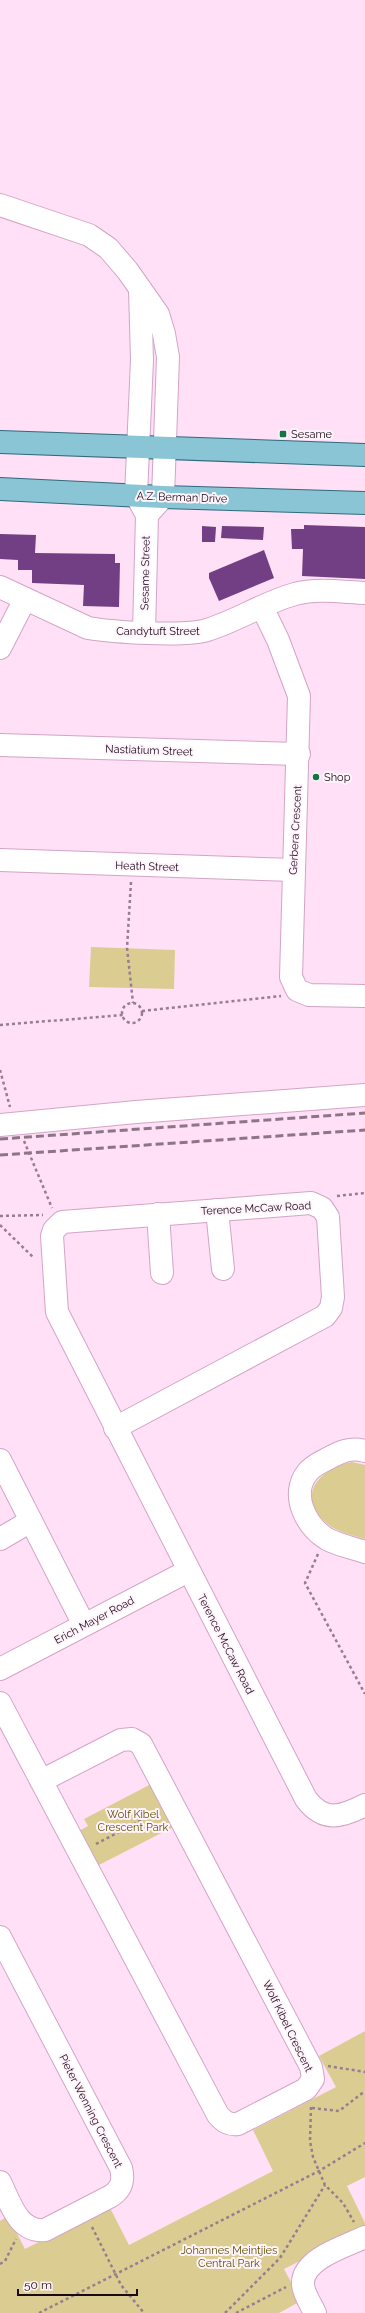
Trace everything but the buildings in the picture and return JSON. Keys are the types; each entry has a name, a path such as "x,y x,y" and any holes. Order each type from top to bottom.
{"main road":[{"path":"0,442 365,455"},
{"name":"A.Z. Berman Drive","path":"0,489 163,497 365,504"}],"street":[{"path":"0,205 89,235 108,248 127,270 158,314 164,334 168,357 163,497 147,515 136,495 142,360 140,290"},
{"name":"Sesame Street","path":"144,632 147,515"},
{"name":"Candytuft Street","path":"0,587 88,628 144,632 197,632 295,594 308,592 365,593"},
{"path":"0,648 25,599"},
{"name":"Gerbera Crescent","path":"262,608 278,640 299,696 299,754 293,870 291,978 297,990 309,995 365,996"},
{"name":"Nastiatium Street","path":"0,745 299,754"},
{"name":"Heath Street","path":"0,860 293,870"},
{"path":"8,1125 76,1117 365,1095"},
{"name":"Terence McCaw Road","path":"116,1428 325,1316 331,1308 333,1297 328,1217 322,1208 311,1203 56,1221 52,1236 57,1312 188,1571 306,1799 316,1810 331,1816 348,1814 365,1805"},
{"path":"217,1210 223,1269"},
{"path":"158,1214 162,1273"},
{"path":"365,1451 356,1449 340,1452 312,1467 303,1478 299,1492 302,1506 312,1525 326,1538 365,1552"},
{"path":"0,1460 84,1625"},
{"path":"0,1539 31,1521"},
{"name":"Erich Mayer Road","path":"0,1669 188,1571"},
{"name":"Wolf Kibel Crescent","path":"0,1703 222,2120 232,2124 238,2124 308,2098 313,2079 311,2067 141,1744 132,1739 121,1740 41,1780"},
{"name":"Pieter Wenning Crescent","path":"0,1937 121,2168 123,2179 115,2193 45,2230 33,2230 23,2224"},
{"path":"0,2182 23,2224"},
{"path":"315,2313 304,2292 304,2277 310,2266 362,2232"}],"path":[{"path":"132,881 127,948 133,1003"},
{"path":"142,1011 279,997"},
{"path":"122,1015 132,1024 140,1020 142,1011 137,1004 133,1003"},
{"path":"122,1015 124,1007 133,1003"},
{"path":"0,1025 122,1015"},
{"path":"0,1070 8,1103 8,1125 51,1202 56,1221"},
{"path":"322,1208 339,1195 365,1193"},
{"path":"0,1216 36,1214 56,1221"},
{"path":"0,1225 39,1263 54,1268"},
{"path":"326,1538 305,1583 363,1687 365,1694"},
{"path":"94,1846 161,1810"},
{"path":"311,2067 331,2065 365,2072"},
{"path":"362,2232 354,2222 344,2203 325,2185 313,2158 310,2141 308,2098 339,2111 365,2091"},
{"path":"39,2313 319,2171 365,2143"},
{"path":"225,2313 280,2258 325,2185"},
{"path":"82,2211 121,2284 144,2313"},
{"path":"0,2264 5,2261 23,2224"},
{"path":"236,2313 290,2285 304,2292"}],"green space":[{"path":"91,947 175,950 174,989 89,987"},
{"path":"352,1462 365,1465 365,1539 344,1533 329,1525 316,1512 312,1502 312,1492 322,1476 330,1470"},
{"name":"Wolf Kibel Crescent Park","path":"155,1782 177,1825 97,1866 79,1831 88,1826 84,1819"},
{"name":"Johannes Meintjies Central Park","path":"365,2031 365,2177 347,2186 365,2223 365,2228 284,2269 301,2301 279,2313 0,2313 0,2221 8,2216 25,2249 109,2206 129,2245 273,2171 253,2130 336,2087 319,2056"}],"railway":[{"path":"0,1139 365,1113"},
{"path":"0,1155 365,1130"}],"place":[{"name":"Sesame","path":"283,434"},
{"name":"Shop","path":"316,777"}]}
